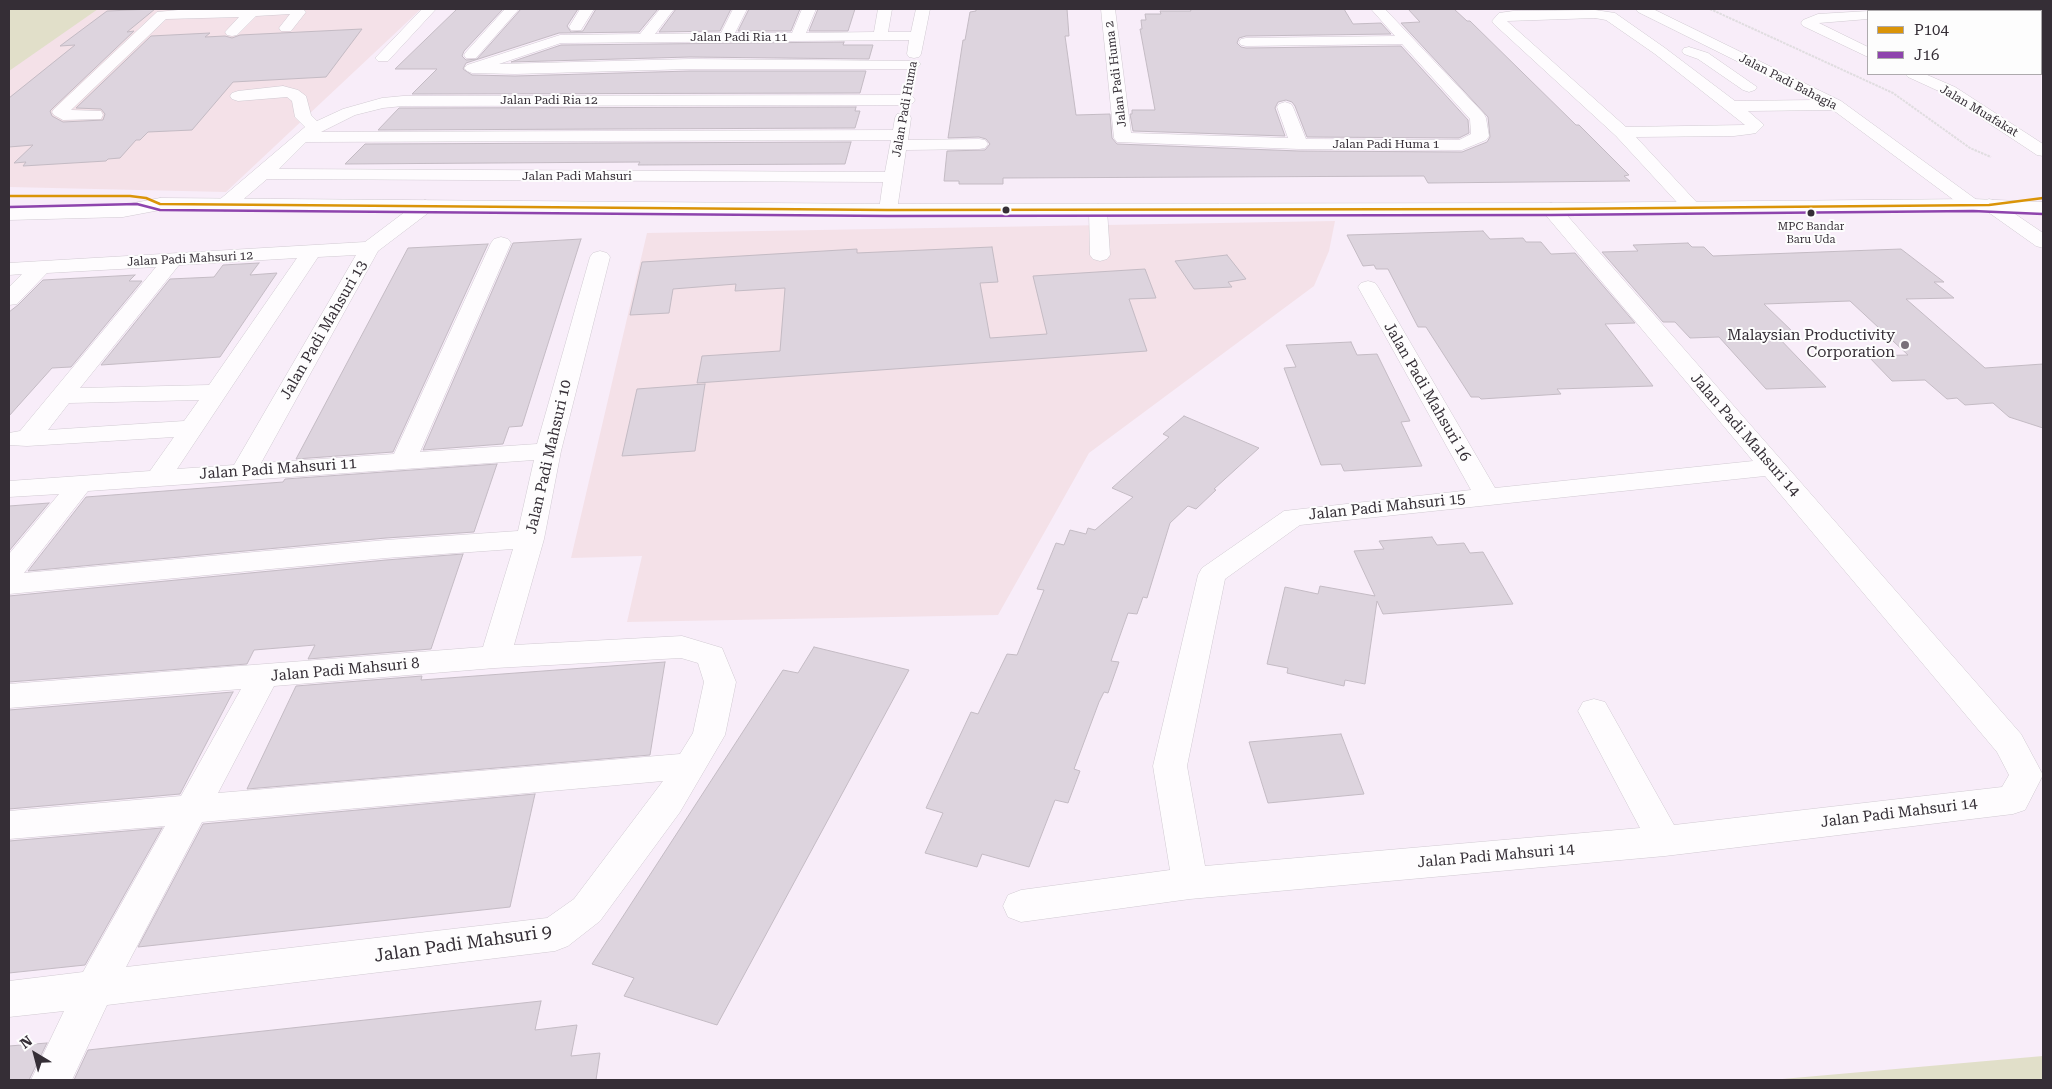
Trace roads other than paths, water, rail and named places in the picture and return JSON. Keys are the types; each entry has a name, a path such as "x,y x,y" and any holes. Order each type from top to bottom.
{"street":[{"path":"383,58 429,9"},
{"path":"471,55 512,9"},
{"path":"576,27 587,9"},
{"path":"644,38 667,9"},
{"path":"726,37 740,9"},
{"path":"797,37 809,9"},
{"path":"880,36 885,9"},
{"name":"Jalan Padi Huma","path":"888,210 892,177 923,9"},
{"name":"Jalan Padi Huma 2","path":"1108,9 1123,138"},
{"name":"Jalan Padi Huma 1","path":"1123,138 1299,144 1462,145 1480,136 1478,118 1378,9"},
{"name":"Jalan Padi Bahagia","path":"1642,9 1835,104 2043,242"},
{"path":"96,115 63,115 60,112 165,12 290,10 299,12 286,28"},
{"path":"232,32 252,12"},
{"path":"1622,132 1734,131 1750,129 1756,125 1660,51 1610,16 1595,14 1504,16 1500,21 1622,132 1692,207"},
{"path":"1816,22 1867,15"},
{"path":"1816,22 1867,40"},
{"path":"1816,22 1867,53"},
{"name":"Jalan Padi Ria 11","path":"690,64 472,68 560,39 917,36"},
{"path":"624,177 674,88 707,37"},
{"path":"1246,42 1405,40"},
{"path":"1660,51 1689,51 1703,56 1749,88"},
{"path":"690,64 913,64"},
{"name":"Jalan Muafakat","path":"1915,75 1948,90 2043,151"},
{"name":"Jalan Muafakat","path":"1945,75 2010,111"},
{"path":"1708,88 1803,87"},
{"name":"Jalan Padi Ria 12","path":"225,205 263,174 309,132 364,107 403,101 674,88 907,100"},
{"path":"238,96 292,93 300,99 309,132 649,135 899,140 979,144"},
{"path":"1733,106 1835,104"},
{"path":"1285,107 1299,144"},
{"name":"Jalan Padi Mahsuri","path":"263,174 892,177"},
{"path":"9,196 120,196 152,200 160,204"},
{"path":"9,201 137,198"},
{"path":"1987,205 2043,198"},
{"path":"9,215 123,211 160,204 888,210 1987,205 2043,208"},
{"name":"Jalan Padi Mahsuri 13","path":"243,472 370,248 425,206"},
{"name":"Jalan Padi Mahsuri 14","path":"1021,906 1190,883 1665,841 2013,800 2026,775 2009,743 1551,208"},
{"path":"1098,210 1100,255"},
{"path":"404,460 501,242"},
{"name":"Jalan Padi Mahsuri 12","path":"9,269 370,248"},
{"path":"158,478 312,251"},
{"name":"Jalan Padi Mahsuri 10","path":"495,657 530,539 548,451 600,257"},
{"path":"18,439 62,396 173,260"},
{"path":"9,299 41,267"},
{"name":"Jalan Padi Mahsuri 16","path":"1368,287 1487,496"},
{"path":"62,396 216,392"},
{"path":"18,439 192,428"},
{"name":"Jalan Padi Mahsuri 11","path":"9,489 548,451"},
{"name":"Jalan Padi Mahsuri 15","path":"1190,883 1170,766 1212,575 1293,516 1773,467"},
{"path":"9,573 81,484"},
{"path":"9,584 386,549 530,539"},
{"name":"Jalan Padi Mahsuri 8","path":"9,696 495,657 682,647"},
{"name":"Jalan Padi Mahsuri 9","path":"9,999 555,934 587,910 668,802 708,735 720,682 711,656 682,647"},
{"path":"51,1080 94,990 263,677"},
{"path":"1594,711 1665,841"},
{"path":"9,825 690,766"}],"place":[{"name":"MPC Bandar Baru Uda","path":"1811,213"},
{"name":"Malaysian Productivity Corporation","path":"1905,345"}]}
